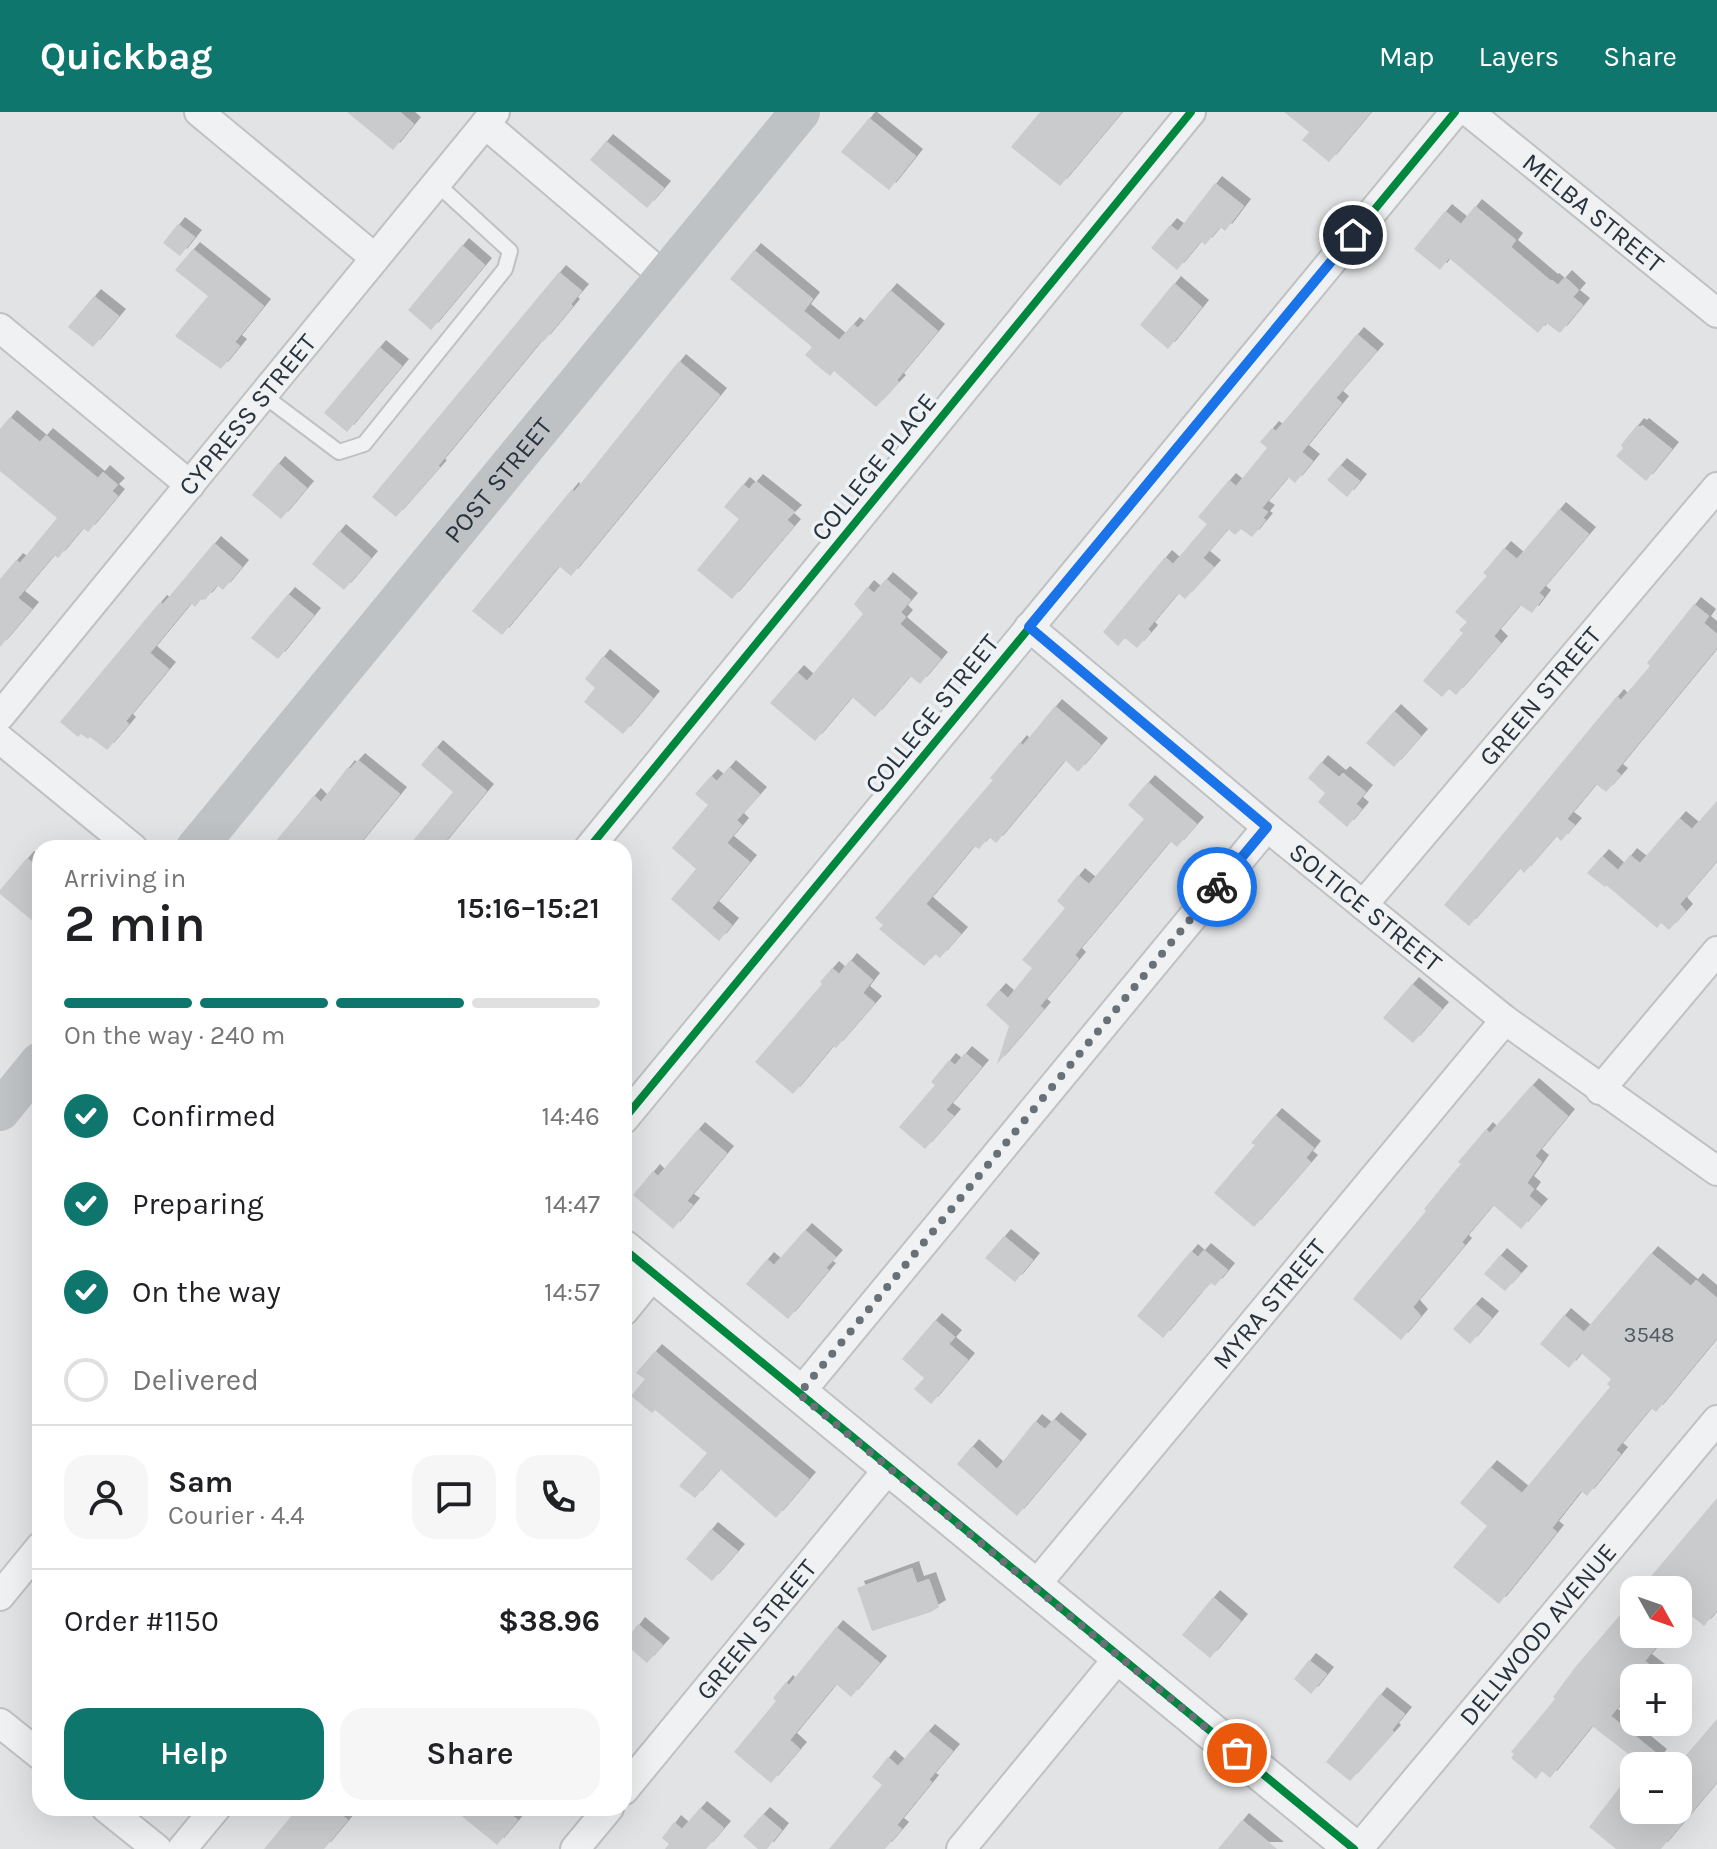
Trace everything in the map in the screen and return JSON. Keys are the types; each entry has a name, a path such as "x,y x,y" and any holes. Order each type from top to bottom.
{"main road":[{"name":"POST STREET","path":"203,840 800,112"},
{"path":"0,1111 32,1072"}],"street":[{"path":"199,112 375,258"},
{"name":"COLLEGE PLACE","path":"596,840 1191,112"},
{"name":"COLLEGE STREET","path":"632,1109 1455,112"},
{"name":"MELBA STREET","path":"1469,112 1717,313"},
{"path":"490,118 665,277"},
{"name":"CYPRESS STREET","path":"0,716 490,118"},
{"path":"0,328 190,485"},
{"name":"GREEN STREET","path":"1363,905 1717,487"},
{"name":"SOLTICE STREET","path":"1029,627 1267,827 1505,1020 1717,1171"},
{"path":"0,739 123,840"},
{"path":"799,1394 1267,827"},
{"path":"1600,1090 1717,951"},
{"name":"MYRA STREET","path":"1034,1587 1505,1020"},
{"path":"632,1256 1356,1849"},
{"path":"632,1301 654,1274"},
{"name":"DELLWOOD AVENUE","path":"1356,1849 1717,1420"},
{"name":"GREEN STREET","path":"632,1780 889,1468"},
{"path":"0,1596 32,1557"},
{"path":"961,1849 1119,1657"},
{"path":"0,1723 32,1749"},
{"path":"116,1816 157,1849"},
{"path":"182,1849 209,1816"},
{"path":"575,1849 602,1816"}],"lane":[{"path":"263,395 339,452 364,444 505,269 510,251 436,183"}],"building":[{"path":"347,112 400,112 414,124 393,150"},
{"path":"1040,112 1122,112 1060,186 1011,147"},
{"path":"1284,112 1371,112 1329,162 1302,140 1309,132"},
{"path":"869,118 916,156 889,190 841,152"},
{"path":"606,141 664,188 647,208 590,160"},
{"path":"1215,183 1244,206 1225,231 1220,227 1205,245 1201,241 1177,270 1151,248 1170,225 1178,231"},
{"path":"1475,206 1516,240 1511,247 1551,281 1558,285 1565,277 1579,290 1573,297 1583,305 1560,333 1546,323 1538,333 1449,258 1440,270 1414,249 1445,211 1461,224"},
{"path":"178,224 195,237 180,256 163,243"},
{"path":"462,245 485,265 431,330 408,310"},
{"path":"193,249 264,306 235,342 240,346 221,369 175,336 208,296 175,270"},
{"path":"754,250 813,299 804,311 839,340 853,324 858,328 890,290 938,331 876,407 834,371 830,376 805,355 812,347 730,279"},
{"path":"559,272 582,291 571,304 573,306 396,517 372,497"},
{"path":"1174,283 1202,307 1168,349 1140,325"},
{"path":"94,296 119,316 93,347 68,327"},
{"path":"1357,334 1377,351 1336,398 1342,403 1302,452 1313,461 1295,483 1288,477 1262,508 1268,512 1263,518 1266,520 1252,537 1241,529 1235,535 1228,529 1203,558 1214,567 1185,599 1178,593 1148,629 1151,632 1137,648 1125,638 1118,646 1103,632 1165,557 1173,564 1207,524 1198,517 1229,480 1236,486 1267,448 1260,442 1272,428 1276,431"},
{"path":"379,347 402,366 347,432 324,413"},
{"path":"679,361 720,395 571,576 559,566 502,635 472,611 572,489 574,492"},
{"path":"10,417 40,442 46,435 98,478 103,472 118,485 112,491 118,496 88,532 83,528 58,558 54,555 18,598 32,609 0,647 0,579 16,560 20,563 57,518 0,471 0,429"},
{"path":"1637,425 1642,425 1672,449 1646,481 1616,456"},
{"path":"278,463 307,488 281,519 252,495"},
{"path":"1340,465 1360,481 1347,497 1327,480"},
{"path":"756,481 795,512 787,520 794,526 732,599 697,570 739,519 724,507 743,484 749,489"},
{"path":"1559,509 1589,534 1539,593 1544,597 1532,613 1520,605 1494,636 1501,643 1456,695 1449,689 1442,697 1423,681 1463,633 1459,630 1467,622 1455,612 1487,576 1483,573 1504,548 1517,559"},
{"path":"339,531 371,558 344,590 312,564"},
{"path":"214,543 242,567 223,590 217,585 195,607 191,603 150,653 169,669 126,721 129,724 107,750 90,737 88,739 81,734 78,737 60,722 160,602 163,604"},
{"path":"886,579 911,600 901,612 906,617 900,624 941,659 920,684 910,676 875,717 852,697 815,741 770,703 797,672 807,681 863,614 854,604 867,587 874,593"},
{"path":"288,594 314,615 278,659 251,638"},
{"path":"1694,604 1709,616 1704,623 1717,634 1717,648 1616,771 1621,775 1606,792 1596,784 1567,819 1575,825 1561,841 1556,836 1524,873 1520,868 1469,926 1444,905 1617,696 1621,700 1650,666 1647,663"},
{"path":"603,656 653,698 623,734 584,702 595,688 585,679"},
{"path":"1055,706 1101,745 1078,772 1065,760 996,843 989,837 979,849 974,846 926,904 961,934 940,958 935,954 924,966 879,929 883,925 875,918 993,780 990,778 1020,742 1023,745"},
{"path":"1394,711 1421,736 1394,767 1366,743"},
{"path":"436,747 487,791 447,840 414,840 453,792 421,765"},
{"path":"358,760 400,794 363,840 277,840 314,795 321,802 348,767 350,769"},
{"path":"1321,762 1339,777 1343,773 1366,792 1356,804 1362,809 1347,827 1318,802 1325,793 1308,778"},
{"path":"729,767 760,794 737,820 742,825 727,843 750,862 712,908 732,925 719,941 671,899 696,869 672,848 708,805 695,794 711,776 717,781"},
{"path":"1148,782 1197,824 1177,847 1170,841 1075,955 1079,959 1040,1006 1044,1009 997,1064 1009,1026 986,1005 999,990 1008,998 1032,968 1022,960 1065,908 1057,901 1078,875 1089,884 1144,819 1128,805"},
{"path":"1717,801 1717,861 1680,904 1686,911 1669,930 1661,923 1657,928 1587,873 1602,856 1618,870 1630,855 1640,863 1679,818 1692,829"},
{"path":"27,858 32,862 32,920 0,894 0,890"},
{"path":"850,960 873,980 863,993 875,1003 836,1048 833,1046 793,1094 755,1062 822,984 820,982 832,968 839,974"},
{"path":"1412,984 1442,1009 1413,1043 1383,1018"},
{"path":"965,1053 982,1067 946,1110 954,1116 925,1149 899,1127 935,1085 931,1082 949,1060 955,1065"},
{"path":"1532,1085 1568,1116 1535,1156 1542,1162 1527,1183 1534,1189 1529,1196 1541,1206 1521,1229 1493,1205 1462,1242 1465,1245 1413,1307 1421,1316 1401,1340 1353,1299 1426,1211 1424,1209 1461,1164 1458,1162 1486,1129 1490,1133"},
{"path":"1275,1115 1314,1148 1306,1158 1311,1162 1254,1227 1214,1193 1255,1145 1251,1143"},
{"path":"698,1129 727,1153 687,1201 693,1205 673,1229 633,1195 653,1171 658,1176"},
{"path":"805,1230 836,1257 826,1268 829,1270 788,1319 746,1284 767,1259 774,1265"},
{"path":"1004,1236 1033,1260 1015,1282 985,1258"},
{"path":"1204,1250 1228,1270 1215,1286 1211,1283 1199,1295 1163,1338 1137,1316 1191,1251 1198,1257"},
{"path":"1651,1253 1691,1286 1696,1280 1717,1298 1717,1338 1656,1412 1651,1408 1616,1450 1621,1454 1587,1496 1581,1491 1552,1528 1557,1532 1499,1604 1453,1567 1487,1526 1460,1503 1490,1467 1522,1493 1610,1387 1607,1384 1611,1379 1581,1353 1569,1368 1540,1344 1564,1315 1584,1332"},
{"path":"1500,1255 1521,1273 1505,1291 1484,1274"},
{"path":"1475,1304 1492,1318 1470,1344 1453,1329"},
{"path":"935,1320 955,1337 949,1344 968,1360 931,1404 914,1389 924,1378 902,1359"},
{"path":"655,1351 809,1479 776,1518 720,1469 695,1498 679,1486 707,1453 655,1410 652,1413 632,1397 645,1379 636,1373"},
{"path":"1054,1419 1080,1441 1017,1516 957,1464 972,1446 997,1469 1035,1421 1045,1429"},
{"path":"1717,1498 1717,1610 1704,1626 1692,1616 1692,1576 1651,1576"},
{"path":"711,1529 738,1551 712,1581 686,1559"},
{"path":"912,1568 917,1583 929,1579 939,1607 872,1631 857,1588"},
{"path":"1213,1597 1241,1621 1210,1658 1182,1635"},
{"path":"1620,1615 1620,1648 1656,1648 1645,1661 1649,1664 1620,1664 1620,1705 1611,1716 1620,1723 1620,1736 1636,1736 1655,1752 1626,1752 1592,1726 1550,1778 1542,1771 1536,1779 1511,1758 1514,1754 1511,1752 1555,1699 1553,1697"},
{"path":"638,1624 663,1645 647,1663 632,1650 632,1632"},
{"path":"836,1627 880,1663 851,1697 836,1684 790,1740 800,1749 771,1783 734,1752 776,1701 773,1698 786,1682 789,1685"},
{"path":"1309,1660 1327,1674 1311,1694 1294,1679"},
{"path":"1380,1694 1405,1714 1392,1730 1394,1732 1350,1781 1326,1762"},
{"path":"1717,1719 1717,1782 1692,1812 1692,1752 1689,1752"},
{"path":"928,1731 953,1751 897,1825 902,1829 885,1849 829,1849 882,1785 872,1777 888,1757 898,1766"},
{"path":"1620,1787 1620,1824 1682,1824 1661,1849 1616,1849 1589,1827"},
{"path":"700,1808 724,1828 706,1849 665,1849 669,1844 662,1838 674,1822 682,1829"},
{"path":"763,1814 782,1830 767,1849 758,1849 743,1836"},
{"path":"291,1816 343,1816 348,1820 324,1849 264,1849"},
{"path":"462,1816 513,1816 518,1820 497,1845"},
{"path":"1242,1820 1277,1849 1218,1849"}],"cycle path":[{"path":"596,840 1191,112"},
{"path":"632,1109 1455,112"},
{"path":"632,1256 1354,1849"}],"way so far":[{"path":"1217,887 799,1394 1237,1753"}],"route":[{"path":"1217,887 1267,827 1029,627 1353,235"}]}
